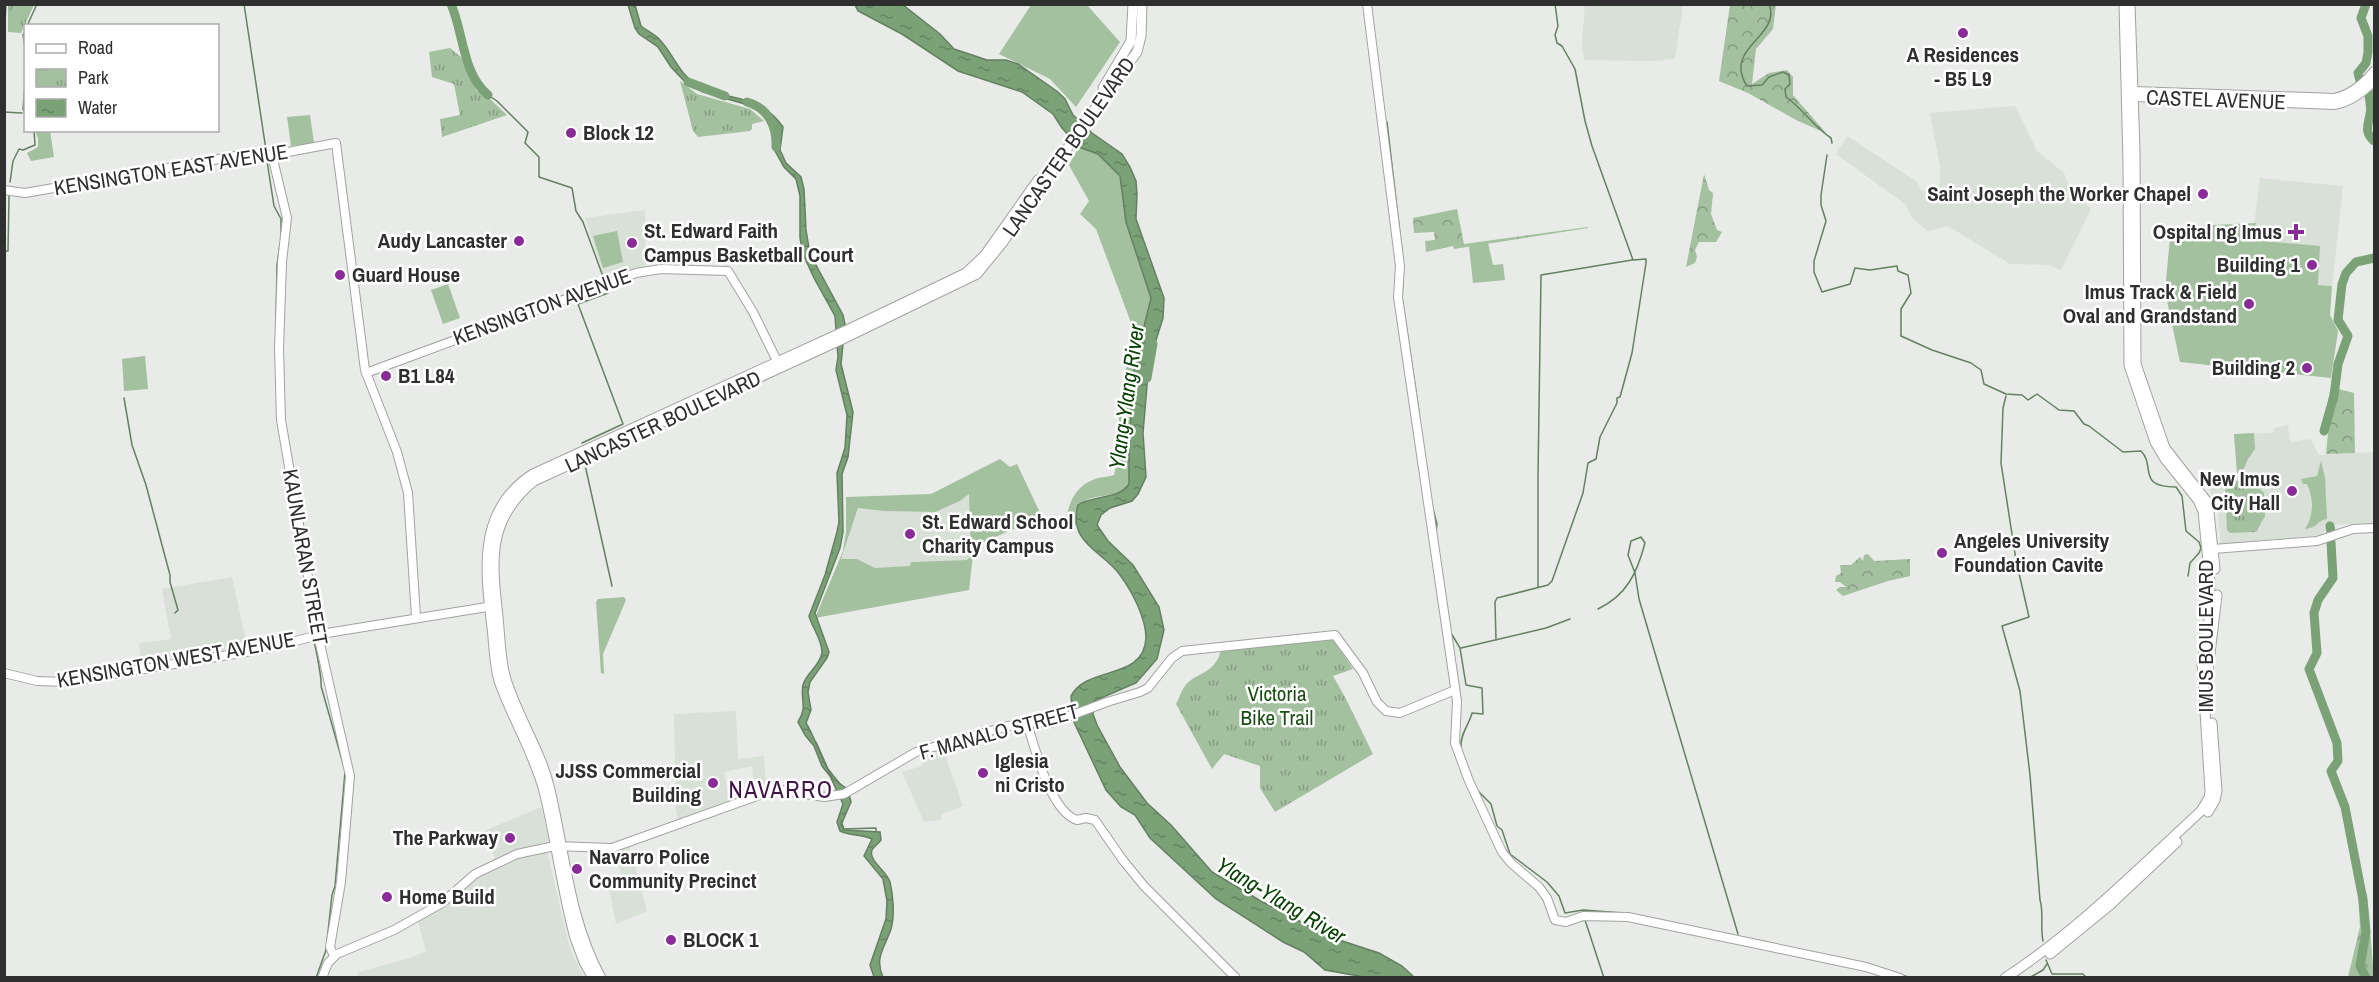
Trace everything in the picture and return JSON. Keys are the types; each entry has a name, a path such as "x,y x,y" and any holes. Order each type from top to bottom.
{"main road":[{"name":"LANCASTER BOULEVARD","path":"593,978 575,938 548,782 505,677 493,606 487,548 492,527 508,496 526,479 841,337 966,273 985,255 1024,205 1087,115 1129,47 1132,36 1133,4"},
{"name":"LANCASTER BOULEVARD","path":"1087,115 1137,52 1141,36 1142,4"},
{"name":"IMUS BOULEVARD","path":"2005,978 2038,956 2106,899 2201,811 2209,798 2202,663 2209,620 2210,582 2203,511 2198,500 2155,442 2129,365 2132,94 2124,4"},
{"name":"IMUS BOULEVARD","path":"2016,978 2042,961 2110,905 2206,814 2215,800 2217,782 2208,669 2216,610 2208,504 2170,456 2161,440 2136,364 2130,4"},
{"name":"LANCASTER BOULEVARD","path":"558,846 585,945 601,978"}],"street":[{"path":"1367,4 1400,266 1398,297 1458,710 1455,743 1468,781 1502,852 1511,863 1539,887 1547,898 1555,920 1566,922 1583,916 1642,920 1866,967 1900,978"},
{"name":"CASTEL AVENUE","path":"2132,94 2334,98 2345,95 2360,86 2374,71"},
{"name":"CASTEL AVENUE","path":"2132,94 2334,105 2356,96 2374,81"},
{"name":"KENSINGTON EAST AVENUE","path":"4,190 25,193 236,156 268,155 336,143 366,373"},
{"name":"KAUNLARAN STREET","path":"268,155 287,218 282,262 279,348 281,420 318,635 351,776 341,882 330,947 334,956"},
{"name":"KENSINGTON AVENUE","path":"366,373 604,285 642,272 661,269 728,271 753,312 779,365"},
{"path":"366,373 405,478 416,617"},
{"path":"2213,549 2317,541 2353,530 2374,528"},
{"name":"KENSINGTON WEST AVENUE","path":"4,673 37,681 66,682 264,649 318,635 416,617 493,606"},
{"name":"F. MANALO STREET","path":"334,956 394,930 433,908 468,879 518,854 558,846 612,848 771,791 783,790 824,797 851,791 916,752 1008,726 1051,723 1096,705 1144,690 1172,658 1182,651 1335,635 1363,673 1377,702 1386,711 1393,713 1406,711 1455,690"},
{"path":"1028,723 1046,782 1064,811 1077,820 1086,818 1095,820 1143,886 1236,978"},
{"path":"322,978 326,966 334,956"}],"shaded area":[{"path":"1585,5 1683,5 1675,59 1584,60 1582,43"},
{"path":"2015,106 2037,151 2064,173 2070,189 2091,209 2061,270 2049,265 2010,264 1948,226 1927,231 1911,216 1905,204 1836,154 1847,136 1917,182 1921,190 1930,193 1940,183 1940,166 1930,113"},
{"name":"Ospital ng Imus","path":"2260,178 2343,186 2332,286 2318,285 2319,258 2252,240"},
{"path":"645,210 646,265 605,281 585,218"},
{"path":"2288,425 2290,442 2311,439 2319,455 2374,452 2374,523 2328,525 2321,535 2221,544 2217,505 2210,491 2208,478 2237,473 2234,434 2273,433 2274,428"},
{"name":"St. Edward School Charity Campus","path":"969,493 971,556 967,560 912,562 910,566 875,568 857,559 841,560 858,508 935,512 960,501"},
{"path":"232,577 247,646 141,663 139,643 171,639 162,589"},
{"path":"736,711 738,759 764,756 766,790 754,794 752,766 724,772 730,802 678,819 674,714"},
{"path":"943,749 963,806 942,814 940,820 924,822 902,772 923,766 920,754"},
{"name":"The Parkway","path":"541,807 549,841 496,861 484,831"},
{"path":"629,845 647,911 616,924 608,883 622,878 615,850"},
{"path":"547,850 571,951 584,977 358,978 358,972 410,958 426,951 418,921 445,904 474,879 507,862"}],"green space":[{"path":"8,5 34,5 21,33 8,32"},
{"path":"1031,5 1087,5 1120,42 1076,107 1050,79 999,54"},
{"path":"1730,5 1776,5 1773,29 1756,49 1752,84 1769,73 1787,70 1793,77 1793,95 1826,133 1798,121 1748,93 1719,81"},
{"path":"450,48 461,57 477,91 490,99 507,115 442,137 440,119 460,115 454,84 432,77 429,52"},
{"path":"680,81 697,94 750,109 764,121 752,124 750,131 698,137 693,131"},
{"path":"310,115 314,143 291,146 287,117"},
{"path":"35,132 50,132 54,157 31,161 27,153 38,147"},
{"path":"1079,147 1098,154 1120,176 1126,222 1151,298 1134,367 1129,484 1117,493 1086,500 1076,512 1077,526 1066,518 1075,494 1088,482 1114,475 1119,454 1119,409 1133,328 1096,229 1080,214 1089,201 1069,165"},
{"path":"1704,174 1709,190 1713,193 1711,214 1717,230 1722,232 1716,242 1699,242 1695,250 1697,257 1695,263 1686,267"},
{"path":"1457,209 1464,244 1588,228 1454,249 1453,246 1426,252 1425,241 1435,240 1434,232 1414,233 1413,218"},
{"name":"Imus Track & Field Oval and Grandstand","path":"2256,223 2252,240 2320,246 2318,285 2332,286 2330,315 2338,331 2331,378 2180,362 2165,291 2171,227"},
{"path":"617,231 623,262 603,268 593,236"},
{"path":"1488,243 1493,265 1503,264 1505,280 1473,283 1469,246"},
{"path":"448,284 460,318 443,324 431,290"},
{"path":"145,356 148,389 124,391 122,359"},
{"path":"2331,387 2354,393 2355,453 2326,454 2330,411 2326,410"},
{"path":"2254,433 2255,449 2243,471 2237,473 2234,434"},
{"path":"1000,459 1010,467 1017,464 1042,517 974,546 969,590 815,618 843,551 846,532 846,497 931,494","holes":["969,494 971,556 967,560 911,562 910,566 875,568 857,559 841,559 858,508 935,512 960,501"]},
{"path":"2321,461 2325,477 2327,519 2305,529 2310,518 2312,501 2307,484 2303,484 2301,479 2317,476"},
{"path":"2250,479 2264,493 2265,516 2256,532 2230,533 2227,530 2225,485 2228,482"},
{"path":"1868,554 1874,561 1910,559 1910,576 1843,596 1836,590 1846,587 1840,582 1835,582 1836,576 1841,573 1840,565 1851,565 1860,557 1863,561 1864,555"},
{"path":"624,597 626,600 603,654 604,674 601,673 596,602 598,599"},
{"name":"Victoria Bike Trail","path":"1332,638 1353,669 1333,676 1373,754 1275,812 1260,788 1260,766 1224,754 1212,769 1176,704 1189,681 1215,664 1221,649"},
{"path":"2364,891 2367,894 2374,977 2348,977 2360,927 2358,892"}],"water":[{"path":"628,5 635,5 641,26 660,40 691,81 710,91 764,108 783,127 780,150 786,163 801,177 810,254 843,315 845,324 841,364 853,412 848,457 842,474 843,532 840,548 815,613 829,652 810,682 808,692 811,710 806,723 829,771 835,780 848,790 851,802 841,825 844,830 880,832 881,840 872,850 872,854 875,862 890,882 893,905 891,929 880,958 883,977 874,977 870,965 886,919 887,901 883,879 864,856 872,839 840,831 837,822 843,804 814,746 798,722 803,707 803,685 819,661 822,652 809,616 825,575 839,522 837,473 845,448 847,415 836,370 838,357 835,316 803,254 800,238 800,196 796,179 784,167 774,149 776,129 773,122 759,108 703,92 686,83 671,67 658,47 639,34"},
{"path":"855,5 903,5 940,34 954,49 987,60 1006,60 1018,64 1058,92 1065,99 1073,115 1092,133 1122,154 1130,167 1136,181 1136,219 1164,298 1163,318 1149,362 1143,433 1146,477 1132,501 1110,508 1101,515 1097,525 1108,541 1133,565 1159,607 1164,630 1157,659 1136,683 1094,701 1093,714 1120,767 1147,803 1171,825 1212,872 1259,900 1330,937 1379,953 1402,966 1414,977 1364,977 1325,970 1304,952 1283,942 1216,899 1150,838 1135,815 1121,807 1106,790 1073,720 1071,696 1079,686 1089,680 1126,667 1136,661 1143,652 1146,638 1141,613 1129,589 1113,566 1082,538 1076,518 1078,505 1119,493 1129,484 1134,367 1151,298 1126,222 1120,176 1098,154 1079,147 1053,114 1022,92 958,71 902,34 858,11"}],"waterway":[{"path":"4,43 6,4"},
{"path":"28,24 37,4"},
{"path":"244,4 266,150"},
{"path":"451,4 468,64 479,86 488,95"},
{"path":"1496,640 1495,602 1497,598 1548,585 1552,581 1583,493 1588,463 1596,459 1600,437 1617,403 1617,398 1620,397 1632,353 1646,263 1646,259 1633,260 1592,146 1575,69 1562,46 1557,43 1555,35 1558,26 1555,4"},
{"path":"1769,4 1771,15 1768,25 1746,52 1742,61 1741,73 1747,86 1762,85 1769,77 1783,72 1789,75 1790,84 1785,89 1786,97 1831,138 1832,143"},
{"path":"2360,81 2358,73 2366,63 2368,52 2368,36 2361,18 2366,4"},
{"path":"24,33 24,41"},
{"path":"688,82 725,96"},
{"path":"2369,93 2371,109 2368,132 2374,141"},
{"path":"488,95 528,132 525,143 539,157 539,177 572,188 576,211 583,222 605,282"},
{"path":"24,96 24,111"},
{"path":"747,102 761,109 770,119 775,132 776,147"},
{"path":"4,112 22,113"},
{"path":"1387,122 1403,260"},
{"path":"10,182 13,161 19,149 23,150 35,145 34,132"},
{"path":"1827,155 1821,195 1821,205 1826,221 1814,261 1814,272 1822,292 1850,284 1855,268 1870,270 1897,266 1898,271 1908,275 1911,293 1901,309 1901,336 1932,350 1971,363 1981,370 1984,384 2006,394 2022,395 2028,400 2037,394 2059,410 2074,411 2084,424 2123,452 2141,451 2145,457 2151,480 2164,486 2176,487 2182,496 2186,531 2199,542 2201,548 2190,563 2188,576"},
{"path":"267,161 274,206 281,219 281,233"},
{"path":"4,251 8,251 9,196"},
{"path":"276,326 277,265 280,244"},
{"path":"2324,431 2334,396 2338,364 2348,336 2338,320 2342,284 2346,273 2356,262 2374,258"},
{"path":"1538,587 1541,275 1632,260"},
{"path":"1403,280 1402,297 1419,412"},
{"path":"582,443 623,424 578,304 608,293 606,287"},
{"name":"Ylang-Ylang River","path":"1147,378 1153,344"},
{"path":"2006,396 2003,408 2001,463 2016,560 2029,617 2002,626 2020,691 2030,775 2043,941"},
{"path":"124,398 132,445 146,485 170,575 178,610 175,613"},
{"path":"585,465 612,586"},
{"path":"1433,509 1437,524 1436,533"},
{"path":"2330,526 2331,532"},
{"path":"1598,609 1616,597 1629,582 1634,573 1638,564 1645,543 1641,537 1631,541 1628,555 1635,573 1639,599 1738,934"},
{"path":"2331,542 2333,578 2318,600 2314,613 2317,653 2309,669 2337,743 2338,761 2331,771 2345,807 2363,900 2366,932 2360,966 2366,978"},
{"path":"1461,648 1546,628 1570,619"},
{"path":"1451,633 1460,648 1466,685 1482,688 1483,714 1472,713 1462,738 1461,747"},
{"path":"314,642 321,686 344,767"},
{"path":"816,742 828,769 840,784"},
{"path":"316,978 326,950 335,886 345,772"},
{"path":"1477,790 1491,804 1497,826 1502,830 1510,854 1547,882 1559,896 1565,913 1583,910 1623,913"},
{"path":"841,821 844,829 876,828 876,831"},
{"path":"1585,920 1604,978"},
{"path":"1678,924 1776,944"},
{"path":"2046,960 2052,974 2083,974 2087,978"},
{"path":"2029,978 2043,970 2047,964"},
{"path":"1880,968 1911,978"}],"place":[{"name":"A Residences - B5 L9","path":"1963,33"},
{"name":"Block 12","path":"571,133"},
{"name":"Saint Joseph the Worker Chapel","path":"2203,194"},
{"name":"Ospital ng Imus","path":"2296,232"},
{"name":"Audy Lancaster","path":"519,241"},
{"name":"St. Edward Faith Campus Basketball Court","path":"632,243"},
{"name":"Building 1","path":"2312,265"},
{"name":"Guard House","path":"340,275"},
{"name":"Imus Track & Field Oval and Grandstand","path":"2249,304"},
{"name":"Building 2","path":"2307,368"},
{"name":"B1 L84","path":"386,376"},
{"name":"New Imus City Hall","path":"2292,491"},
{"name":"St. Edward School Charity Campus","path":"910,534"},
{"name":"Angeles University Foundation Cavite","path":"1942,553"},
{"name":"Iglesia ni Cristo","path":"983,773"},
{"name":"JJSS Commercial Building","path":"713,783"},
{"name":"The Parkway","path":"510,838"},
{"name":"Navarro Police Community Precinct","path":"577,869"},
{"name":"Home Build","path":"387,897"},
{"name":"BLOCK 1","path":"671,940"}],"district":[{"name":"NAVARRO","path":"781,790"}]}
